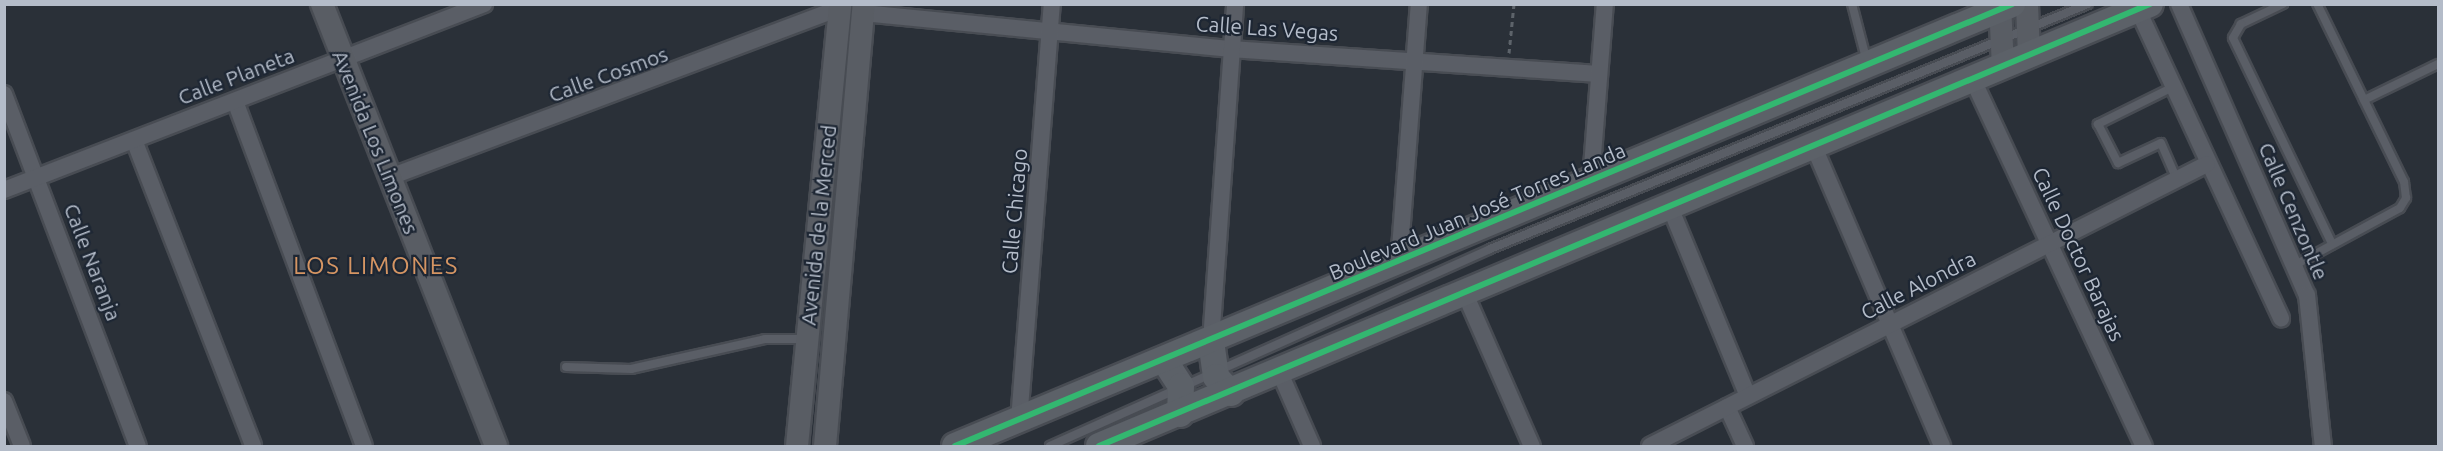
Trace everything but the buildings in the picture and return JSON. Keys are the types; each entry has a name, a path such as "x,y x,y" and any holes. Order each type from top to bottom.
{"main road":[{"name":"Boulevard Juan José Torres Landa","path":"956,447 2004,6"},
{"path":"1109,444 1466,296 1670,207 2144,7"},
{"path":"1210,341 1213,369 1231,393"},
{"path":"1164,360 1181,386 1180,414"}],"street":[{"name":"Avenida Los Limones","path":"322,4 496,447"},
{"name":"Calle Planeta","path":"4,190 484,4"},
{"name":"Calle Chicago","path":"1018,421 1052,4"},
{"path":"1210,341 1235,4"},
{"path":"1399,262 1419,4"},
{"path":"1591,180 1605,4"},
{"path":"2026,4 2029,56"},
{"name":"Calle Cenzontle","path":"2179,4 2295,265 2314,331 2323,447"},
{"name":"Calle Cosmos","path":"390,177 840,6"},
{"name":"Avenida de la Merced","path":"797,447 840,6"},
{"path":"2003,67 2001,39 2004,6"},
{"path":"2144,7 2173,87 2207,164 2281,318"},
{"name":"Calle Las Vegas","path":"863,9 1050,33 1231,50 1508,66 1598,74"},
{"name":"Avenida de la Merced","path":"825,447 863,9"},
{"name":"Calle Doctor Barajas","path":"1973,80 2144,447"},
{"name":"Calle Naranja","path":"4,94 38,178 138,447"},
{"path":"235,100 364,447"},
{"path":"134,140 253,447"},
{"path":"1814,147 1942,447"},
{"name":"Calle Alondra","path":"1650,447 2207,164"},
{"path":"1670,207 1748,396"},
{"path":"1466,296 1533,447"},
{"path":"1280,373 1312,447"},
{"path":"4,401 22,447"},
{"path":"1727,407 1745,447"}],"lane":[{"path":"1852,4 1868,64"},
{"path":"1050,447 1213,369 1490,249 2027,27 2088,4"},
{"path":"2283,4 2241,24 2234,38 2332,244"},
{"path":"2295,265 2400,208 2407,192 2317,4"},
{"path":"2364,100 2439,64"},
{"path":"2173,87 2098,124 2118,163 2161,143 2177,180"},
{"path":"566,367 631,369 765,339 806,339"}],"path":[{"path":"1508,66 1514,4"}],"cycle path":[{"path":"955,446 2012,4"},
{"path":"1099,446 2150,4"}],"district":[{"name":"LOS LIMONES","path":"376,266"}]}
